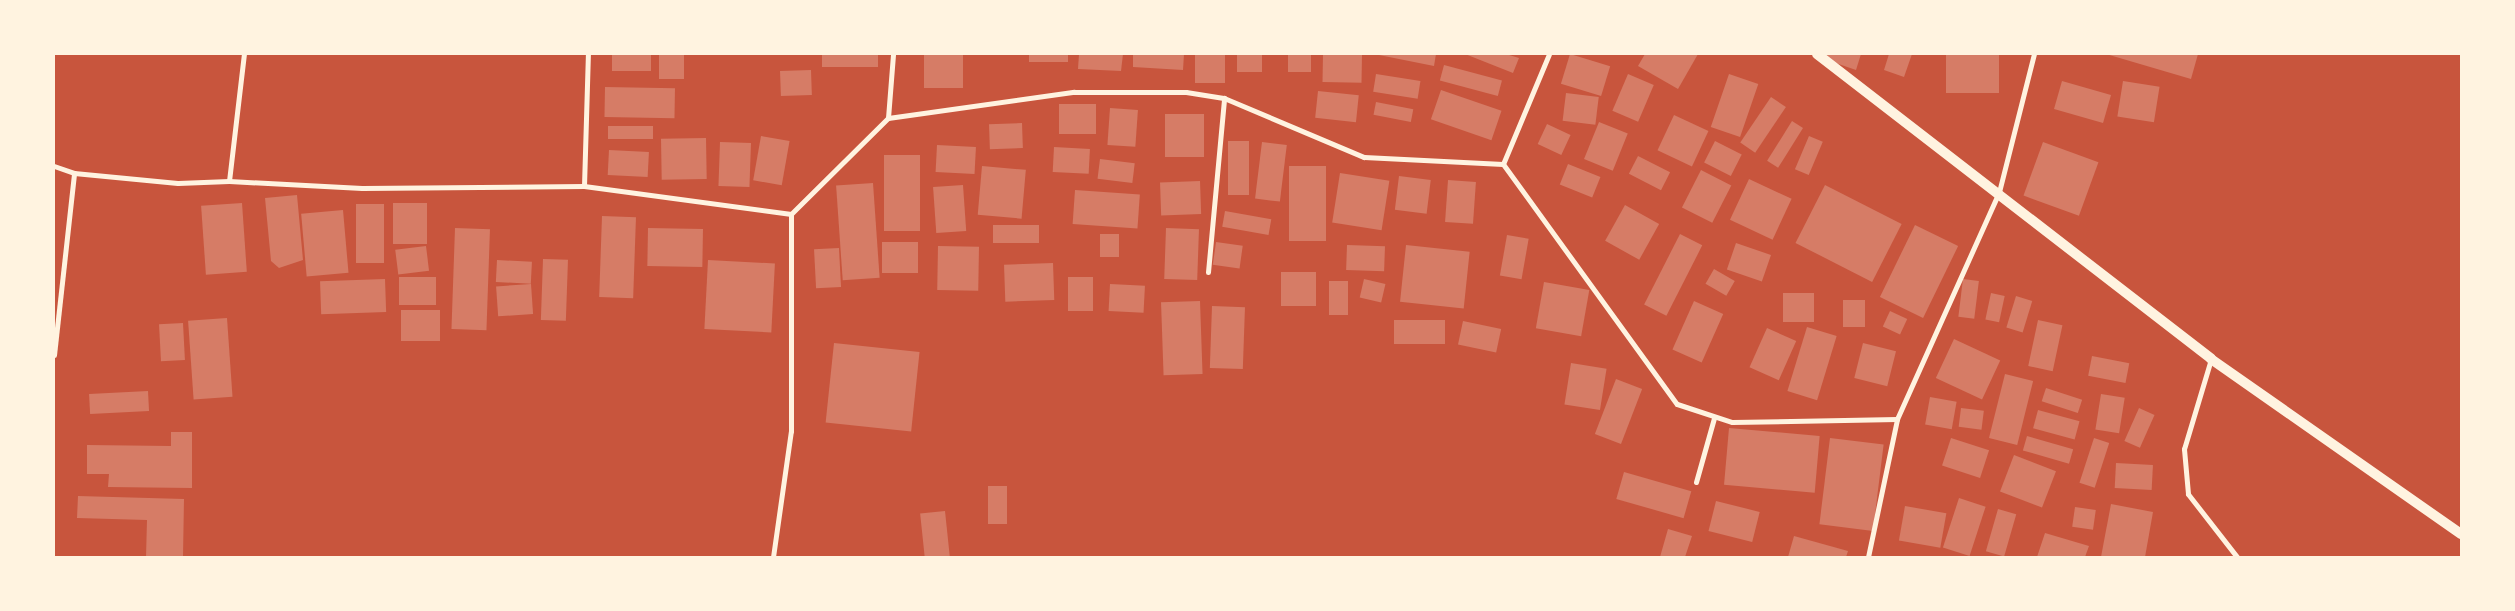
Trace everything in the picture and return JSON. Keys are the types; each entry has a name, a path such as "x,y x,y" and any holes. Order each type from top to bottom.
{"main road":[{"path":"1817,54 1999,192 2211,359 2461,534"}],"street":[{"path":"228,181 244,54"},
{"path":"584,186 588,54"},
{"path":"888,118 893,54"},
{"path":"1503,164 1549,54"},
{"path":"1868,557 1897,419 1999,192 2034,54"},
{"path":"773,557 791,431 791,214 888,118 1074,92 1186,92 1224,98 1364,157 1503,164"},
{"path":"1208,272 1224,98"},
{"path":"1503,164 1661,386 1677,404 1714,418 1897,419"},
{"path":"54,166 74,173 178,183 228,181 362,188 584,186 791,214"},
{"path":"54,355 74,173"},
{"path":"2211,359 2184,449 2188,494 2237,557"},
{"path":"1696,482 1714,418"}],"building":[{"path":"612,54 651,54 651,71 612,71"},
{"path":"659,54 684,54 684,79 659,79"},
{"path":"822,54 878,54 878,67 822,67"},
{"path":"924,54 963,54 963,88 924,88"},
{"path":"1029,54 1068,54 1068,62 1029,62"},
{"path":"1079,54 1123,54 1121,71 1078,69"},
{"path":"1133,54 1184,54 1183,70 1133,67"},
{"path":"1195,54 1225,54 1225,83 1195,83"},
{"path":"1237,54 1262,54 1262,72 1237,72"},
{"path":"1288,54 1311,54 1311,72 1288,72"},
{"path":"1323,54 1362,55 1362,83 1323,82"},
{"path":"1374,54 1436,54 1434,66"},
{"path":"1465,54 1506,54 1519,58 1513,73"},
{"path":"1570,54 1610,66 1601,96 1561,84"},
{"path":"1645,54 1698,54 1678,89 1638,66"},
{"path":"1825,54 1861,54 1856,70 1824,59"},
{"path":"1889,54 1912,54 1904,77 1884,70"},
{"path":"1946,54 1999,54 1999,93 1946,93"},
{"path":"2106,54 2198,54 2191,79"},
{"path":"1444,65 1502,81 1498,96 1440,80"},
{"path":"811,70 812,95 781,96 780,71"},
{"path":"1376,74 1420,81 1418,99 1373,92"},
{"path":"1628,74 1654,85 1638,122 1612,111"},
{"path":"1729,74 1758,84 1740,137 1711,127"},
{"path":"2062,81 2111,95 2103,123 2054,109"},
{"path":"2123,81 2160,87 2154,122 2117,117"},
{"path":"605,87 675,88 674,118 604,117"},
{"path":"1441,90 1502,111 1491,140 1431,119"},
{"path":"1318,91 1359,95 1356,122 1315,118"},
{"path":"1566,93 1599,97 1595,125 1563,121"},
{"path":"1771,97 1786,107 1755,153 1740,143"},
{"path":"1376,102 1413,109 1411,122 1374,115"},
{"path":"1059,104 1096,104 1096,134 1059,134"},
{"path":"1110,108 1138,110 1135,147 1107,145"},
{"path":"1165,114 1204,114 1204,157 1165,157"},
{"path":"1674,115 1708,131 1692,166 1658,150"},
{"path":"1792,121 1803,128 1778,168 1767,161"},
{"path":"1599,122 1628,134 1613,171 1584,159"},
{"path":"1022,123 1023,148 990,149 989,124"},
{"path":"1547,124 1571,135 1561,155 1538,144"},
{"path":"608,126 653,126 653,139 608,139"},
{"path":"761,136 790,141 782,185 753,180"},
{"path":"1809,136 1823,142 1809,175 1795,169"},
{"path":"706,138 707,179 662,180 661,139"},
{"path":"1228,141 1249,141 1249,195 1228,195"},
{"path":"1715,141 1742,155 1731,176 1704,162"},
{"path":"720,142 751,143 749,187 718,186"},
{"path":"1262,142 1287,145 1280,202 1255,199"},
{"path":"2043,142 2098,162 2079,216 2024,196"},
{"path":"937,145 976,147 975,174 936,172"},
{"path":"1054,147 1090,149 1089,174 1053,172"},
{"path":"609,150 649,152 648,177 608,175"},
{"path":"884,155 920,155 920,231 884,231"},
{"path":"1638,156 1670,172 1661,190 1629,174"},
{"path":"1100,159 1135,163 1132,183 1098,179"},
{"path":"1568,164 1600,177 1592,198 1560,184"},
{"path":"982,166 1026,170 1022,219 978,215"},
{"path":"1289,166 1326,166 1326,241 1289,241"},
{"path":"1701,170 1731,185 1712,223 1682,207"},
{"path":"1340,173 1389,181 1382,230 1332,222"},
{"path":"1399,176 1431,180 1427,214 1395,210"},
{"path":"1749,179 1792,199 1773,240 1730,220"},
{"path":"1448,180 1476,182 1473,224 1445,222"},
{"path":"1200,181 1201,214 1161,215 1160,182"},
{"path":"873,183 880,278 843,280 836,186"},
{"path":"963,185 966,231 936,233 933,187"},
{"path":"1825,185 1902,224 1872,282 1795,243"},
{"path":"1075,190 1140,195 1137,228 1073,224"},
{"path":"297,195 303,260 279,268 271,261 265,198"},
{"path":"242,203 247,272 206,275 201,206"},
{"path":"393,203 427,203 427,244 393,244"},
{"path":"356,204 384,204 384,263 356,263"},
{"path":"1625,205 1659,224 1639,260 1605,241"},
{"path":"343,210 348,273 307,276 301,214"},
{"path":"1225,211 1271,219 1269,235 1222,227"},
{"path":"602,216 636,217 633,298 599,297"},
{"path":"993,225 1039,225 1039,243 993,243"},
{"path":"1915,225 1958,246 1923,318 1880,297"},
{"path":"455,228 490,229 486,330 451,329"},
{"path":"648,228 703,229 702,267 647,266"},
{"path":"1166,228 1199,229 1197,280 1164,279"},
{"path":"1100,234 1119,234 1119,257 1100,257"},
{"path":"1680,234 1702,245 1666,316 1644,304"},
{"path":"1507,235 1529,239 1522,279 1500,275"},
{"path":"882,242 918,242 918,273 882,273"},
{"path":"1216,242 1243,246 1240,269 1213,265"},
{"path":"1736,243 1771,255 1762,282 1727,269"},
{"path":"1347,245 1385,246 1384,271 1346,270"},
{"path":"1406,245 1470,252 1464,308 1400,302"},
{"path":"426,246 429,271 398,275 395,250"},
{"path":"938,246 979,247 978,291 937,290"},
{"path":"839,248 841,287 816,288 814,249"},
{"path":"543,259 568,260 566,321 541,320"},
{"path":"497,260 532,262 531,284 496,282"},
{"path":"708,260 775,264 771,332 704,329"},
{"path":"1053,263 1054,300 1005,302 1004,265"},
{"path":"1714,269 1735,281 1726,296 1706,284"},
{"path":"1281,272 1316,272 1316,306 1281,306"},
{"path":"399,277 436,277 436,305 399,305"},
{"path":"1068,277 1093,277 1093,311 1068,311"},
{"path":"385,279 386,312 321,314 320,281"},
{"path":"1364,279 1385,284 1381,302 1360,298"},
{"path":"1963,279 1979,281 1974,319 1958,317"},
{"path":"1329,281 1348,281 1348,315 1329,315"},
{"path":"1544,282 1589,290 1581,336 1536,328"},
{"path":"531,284 533,314 498,316 496,286"},
{"path":"1110,284 1145,286 1144,313 1109,311"},
{"path":"1783,293 1814,293 1814,322 1783,322"},
{"path":"1991,293 2005,296 1999,322 1985,319"},
{"path":"2016,296 2032,301 2023,333 2006,328"},
{"path":"1843,300 1865,300 1865,327 1843,327"},
{"path":"1200,301 1203,374 1164,375 1161,302"},
{"path":"1694,301 1723,314 1702,362 1672,349"},
{"path":"1212,306 1245,307 1243,369 1210,368"},
{"path":"401,310 440,310 440,341 401,341"},
{"path":"1890,311 1907,319 1900,334 1883,326"},
{"path":"227,318 233,397 194,400 188,321"},
{"path":"1394,320 1445,320 1445,344 1394,344"},
{"path":"2038,320 2062,325 2053,371 2028,366"},
{"path":"1463,321 1501,329 1496,353 1458,344"},
{"path":"183,323 185,360 161,361 159,324"},
{"path":"1807,327 1837,336 1817,400 1787,391"},
{"path":"1767,328 1796,341 1779,380 1750,367"},
{"path":"1954,339 2000,361 1982,400 1936,378"},
{"path":"834,343 920,352 911,432 826,423"},
{"path":"1863,343 1896,351 1887,386 1854,378"},
{"path":"2092,356 2129,363 2125,383 2088,376"},
{"path":"1571,363 1607,369 1600,410 1564,404"},
{"path":"2005,374 2033,381 2017,445 1989,438"},
{"path":"1616,379 1642,389 1621,444 1595,434"},
{"path":"2046,388 2082,400 2078,413 2042,401"},
{"path":"148,391 149,411 90,414 89,394"},
{"path":"2101,394 2125,398 2119,433 2095,430"},
{"path":"1930,397 1957,402 1952,429 1925,425"},
{"path":"1961,408 1984,411 1982,430 1959,427"},
{"path":"2139,408 2155,415 2140,448 2124,441"},
{"path":"2038,410 2080,421 2075,439 2033,428"},
{"path":"1729,428 1820,436 1815,493 1724,485"},
{"path":"171,432 192,432 192,488 108,487 109,474 87,474 87,445 171,446"},
{"path":"2027,436 2073,449 2069,464 2023,450"},
{"path":"1830,438 1884,445 1873,531 1819,524"},
{"path":"1951,438 1989,450 1980,478 1942,466"},
{"path":"2094,438 2109,443 2095,488 2079,483"},
{"path":"2014,455 2056,471 2042,508 2000,491"},
{"path":"2116,463 2153,465 2152,490 2115,488"},
{"path":"1624,472 1691,491 1684,518 1616,499"},
{"path":"988,486 1007,486 1007,524 988,524"},
{"path":"78,496 184,499 183,557 146,557 147,520 77,518"},
{"path":"1959,498 1986,507 1970,556 1943,547"},
{"path":"1716,501 1760,512 1752,542 1709,531"},
{"path":"2111,504 2153,512 2145,557 2101,557"},
{"path":"1905,506 1946,513 1940,548 1899,540"},
{"path":"2075,507 2096,510 2093,530 2072,527"},
{"path":"1998,509 2016,514 2004,557 1986,551"},
{"path":"945,511 950,557 925,557 920,514"},
{"path":"1668,529 1692,536 1685,557 1660,557"},
{"path":"2045,533 2089,546 2085,557 2037,557"},
{"path":"1794,536 1848,551 1846,557 1788,557"}]}
